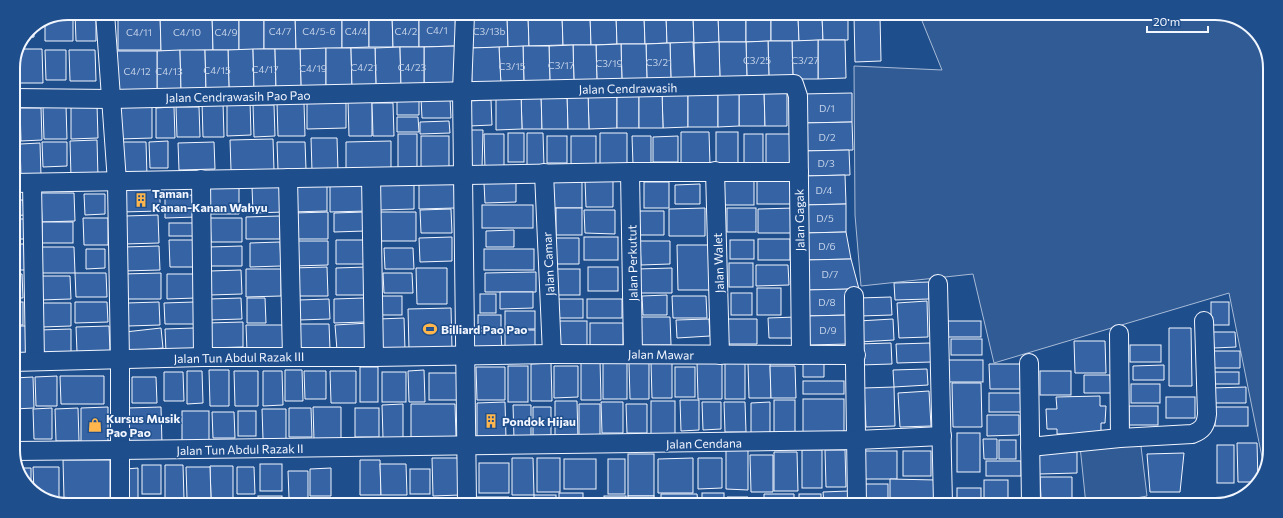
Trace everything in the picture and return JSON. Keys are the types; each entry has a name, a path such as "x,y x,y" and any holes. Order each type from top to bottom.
{"street":[{"path":"105,20 117,182 120,360 120,498"},
{"path":"465,20 462,91 467,498"},
{"name":"Jalan Cendrawasih","path":"462,91 794,84"},
{"name":"Jalan Gagak","path":"794,84 798,96 801,356"},
{"name":"Jalan Cendrawasih Pao Pao","path":"20,98 111,99 462,91"},
{"path":"20,183 544,173 715,171 799,172"},
{"name":"Jalan Walet","path":"715,171 720,355"},
{"name":"Jalan Perkutut","path":"630,172 633,353"},
{"name":"Jalan Camar","path":"544,173 552,354"},
{"path":"371,177 374,357"},
{"path":"288,178 292,357"},
{"path":"201,180 203,357"},
{"path":"32,183 35,361"},
{"path":"938,284 943,498"},
{"path":"854,296 857,498"},
{"path":"1030,447 1120,438 1192,434 1201,430 1205,426 1207,414 1204,321"},
{"path":"1119,334 1120,438"},
{"name":"Jalan Mawar","path":"465,356 633,353 801,356 822,354 856,355"},
{"name":"Jalan Tun Abdul Razak III","path":"20,362 203,357 465,356"},
{"path":"1029,363 1031,498"},
{"name":"Jalan Cendana","path":"466,446 857,440 942,436"},
{"name":"Jalan Tun Abdul Razak II","path":"20,450 466,446"}],"shaded area":[{"path":"922,20 1221,20 1242,28 1249,34 1257,44 1263,65 1262,458 1229,293 994,363 973,274 861,286 855,215 854,66 942,70"},
{"path":"1140,438 1147,496 1136,498 1085,498 1080,446"}],"building":[{"path":"73,20 73,41 45,41 45,26 58,21"},
{"path":"75,20 96,20 96,41 76,41"},
{"path":"118,20 160,20 161,50 118,50"},
{"path":"160,20 212,20 213,50 161,51"},
{"path":"212,20 239,20 239,50 213,50"},
{"path":"239,20 264,20 264,49 239,50"},
{"path":"264,20 295,20 296,49 264,49"},
{"path":"295,20 342,20 342,48 296,49"},
{"path":"342,20 369,20 369,47 342,48"},
{"path":"369,20 392,20 393,47 369,47"},
{"path":"392,20 419,20 419,47 393,47"},
{"path":"419,20 455,20 456,46 419,47"},
{"path":"470,20 507,20 508,47 471,48"},
{"path":"507,20 528,20 529,46 508,47"},
{"path":"528,20 562,20 563,45 529,46"},
{"path":"562,20 590,20 591,45 563,45"},
{"path":"590,20 616,20 617,44 591,45"},
{"path":"616,20 644,20 645,44 617,44"},
{"path":"644,20 666,20 667,43 645,44"},
{"path":"666,20 693,20 694,43 667,43"},
{"path":"693,20 718,20 719,42 694,43"},
{"path":"718,20 746,20 746,42 719,42"},
{"path":"746,20 771,20 771,41 746,42"},
{"path":"771,20 798,20 799,41 771,41"},
{"path":"798,20 822,20 823,40 799,41"},
{"path":"822,20 848,20 848,40 823,40"},
{"path":"854,20 880,20 881,61 855,62"},
{"path":"818,40 845,40 846,78 818,79"},
{"path":"818,40 818,79 793,79 792,41"},
{"path":"768,41 792,41 793,79 769,79"},
{"path":"768,41 769,79 747,80 746,42"},
{"path":"693,42 695,80 671,81 670,43"},
{"path":"719,42 746,42 747,80 720,80"},
{"path":"719,42 720,80 695,80 694,43"},
{"path":"670,43 671,81 647,81 646,44"},
{"path":"621,44 646,44 647,81 622,82"},
{"path":"621,44 622,82 597,83 596,45"},
{"path":"573,45 596,45 597,83 574,83"},
{"path":"573,45 574,83 550,84 549,46"},
{"path":"456,46 457,86 424,86 424,47"},
{"path":"523,46 549,46 550,84 524,85"},
{"path":"523,46 524,85 501,85 499,47"},
{"path":"400,47 401,87 376,87 375,48"},
{"path":"400,47 424,47 424,86 401,87"},
{"path":"499,47 501,85 472,86 471,48"},
{"path":"326,48 326,88 301,88 300,49"},
{"path":"326,48 351,48 352,88 326,88"},
{"path":"351,48 375,48 376,87 352,88"},
{"path":"24,49 42,49 43,83 20,83 21,58"},
{"path":"253,49 254,89 229,89 228,50"},
{"path":"253,49 275,49 276,89 254,89"},
{"path":"275,49 300,49 301,88 276,89"},
{"path":"45,50 66,50 66,80 46,80"},
{"path":"69,50 95,50 96,81 70,81"},
{"path":"180,50 181,90 157,90 157,51"},
{"path":"180,50 205,50 206,90 181,90"},
{"path":"205,50 228,50 229,89 206,90"},
{"path":"116,51 157,51 157,90 117,91"},
{"path":"764,89 765,126 739,126 739,90"},
{"path":"764,89 787,89 787,126 765,126"},
{"path":"688,90 688,127 663,128 662,91"},
{"path":"688,90 718,90 718,127 688,127"},
{"path":"718,90 739,90 739,126 718,127"},
{"path":"617,91 617,128 589,129 588,92"},
{"path":"617,91 639,91 639,128 617,128"},
{"path":"639,91 662,91 663,128 639,128"},
{"path":"541,92 542,129 522,129 521,93"},
{"path":"541,92 567,92 568,129 542,129"},
{"path":"567,92 588,92 589,129 568,129"},
{"path":"496,93 521,93 522,129 496,130"},
{"path":"852,93 852,122 802,123 801,94"},
{"path":"421,98 450,98 451,118 422,118"},
{"path":"419,99 419,115 397,115 397,100"},
{"path":"348,100 372,100 372,136 349,136"},
{"path":"491,100 492,125 469,126 468,101"},
{"path":"227,101 250,101 251,135 227,136"},
{"path":"202,102 223,102 224,137 203,137"},
{"path":"277,103 304,103 305,136 278,136"},
{"path":"307,103 346,103 346,128 307,129"},
{"path":"372,103 393,103 394,136 373,136"},
{"path":"97,105 98,138 71,139 71,106"},
{"path":"253,105 274,105 275,136 254,137"},
{"path":"66,106 67,139 44,139 43,107"},
{"path":"152,106 152,138 119,139 118,107"},
{"path":"174,107 175,138 156,138 156,108"},
{"path":"176,107 199,107 200,137 177,137"},
{"path":"20,108 41,108 42,140 21,141"},
{"path":"397,117 418,117 419,132 397,132"},
{"path":"449,121 450,133 420,134 420,122"},
{"path":"852,122 853,150 802,151 802,123"},
{"path":"466,130 483,130 482,168 465,168"},
{"path":"681,132 709,132 710,165 681,165"},
{"path":"716,132 738,132 738,165 716,165"},
{"path":"508,133 524,133 524,162 508,162"},
{"path":"527,133 543,133 544,166 527,166"},
{"path":"600,133 627,133 627,167 600,168"},
{"path":"398,134 417,134 417,171 398,171"},
{"path":"484,134 504,134 504,168 485,169"},
{"path":"744,134 763,134 763,165 744,165"},
{"path":"766,134 792,134 792,165 766,165"},
{"path":"421,136 449,136 449,169 421,169"},
{"path":"547,136 567,136 567,163 547,163"},
{"path":"571,136 596,136 596,164 571,164"},
{"path":"632,136 651,136 651,165 633,165"},
{"path":"678,136 678,162 653,162 653,137"},
{"path":"311,138 337,138 338,171 312,171"},
{"path":"273,139 274,170 231,170 230,140"},
{"path":"97,140 98,177 71,177 70,141"},
{"path":"168,141 168,168 150,168 149,142"},
{"path":"391,141 391,169 346,170 346,142"},
{"path":"42,142 67,142 67,166 43,167"},
{"path":"119,142 146,142 147,176 120,176"},
{"path":"214,142 215,169 179,170 178,143"},
{"path":"277,142 305,142 306,169 278,170"},
{"path":"40,143 41,176 21,177 20,144"},
{"path":"849,150 850,175 803,176 802,151"},
{"path":"845,175 846,204 803,205 803,176"},
{"path":"724,177 754,177 754,205 724,205"},
{"path":"757,179 792,179 792,204 757,204"},
{"path":"585,180 613,180 613,207 586,207"},
{"path":"454,181 455,208 419,209 419,182"},
{"path":"378,182 414,182 414,209 378,210"},
{"path":"549,182 582,182 582,208 549,208"},
{"path":"644,182 669,182 669,208 644,208"},
{"path":"366,183 367,211 330,212 330,184"},
{"path":"484,183 516,183 516,202 485,203"},
{"path":"700,184 700,204 675,204 675,185"},
{"path":"327,185 327,211 291,212 290,186"},
{"path":"239,186 239,214 209,214 208,187"},
{"path":"283,186 284,212 253,213 252,187"},
{"name":"Taman Kanan-Kanan Wahyu","path":"122,189 160,189 160,211 122,212"},
{"path":"41,193 74,193 75,221 42,222"},
{"path":"84,194 105,194 105,214 85,215"},
{"path":"196,195 197,217 165,218 165,196"},
{"path":"20,200 23,200 24,215 20,215"},
{"path":"846,204 846,232 804,233 803,205"},
{"path":"482,205 533,205 533,228 482,228"},
{"path":"556,208 582,208 582,235 556,235"},
{"path":"705,208 705,236 669,236 669,209"},
{"path":"727,208 756,208 756,232 727,232"},
{"path":"795,208 795,233 758,233 758,209"},
{"path":"451,209 452,233 421,233 420,210"},
{"path":"584,210 615,210 615,234 585,233"},
{"path":"636,211 664,211 664,235 637,235"},
{"path":"328,212 328,239 295,239 294,213"},
{"path":"364,212 365,231 334,232 334,213"},
{"path":"379,212 416,212 416,241 380,241"},
{"path":"158,215 159,243 125,244 125,216"},
{"path":"280,216 280,239 246,239 246,217"},
{"path":"83,218 108,218 108,245 84,245"},
{"path":"210,218 242,218 242,242 211,242"},
{"path":"20,219 26,219 26,239 20,239"},
{"path":"42,222 73,222 73,243 42,243"},
{"path":"169,223 195,223 195,236 169,236"},
{"path":"514,230 514,247 486,247 486,231"},
{"path":"846,232 851,259 805,260 804,233"},
{"path":"452,237 452,261 420,262 419,238"},
{"path":"584,237 618,237 618,260 584,260"},
{"path":"550,238 579,238 579,264 551,264"},
{"path":"758,239 790,239 790,260 758,260"},
{"path":"169,240 196,240 196,267 170,267"},
{"path":"336,240 366,240 367,264 336,264"},
{"path":"730,240 754,240 754,259 730,259"},
{"path":"294,241 328,241 328,265 294,266"},
{"path":"640,241 670,241 670,264 641,265"},
{"path":"280,242 281,266 250,267 250,243"},
{"path":"20,244 24,244 25,270 20,270"},
{"path":"677,245 710,245 711,290 678,290"},
{"path":"159,246 160,270 123,271 123,247"},
{"path":"242,246 242,266 208,266 208,247"},
{"path":"39,247 74,247 75,273 39,273"},
{"path":"384,248 413,248 414,269 385,269"},
{"path":"86,249 105,249 105,268 86,269"},
{"path":"484,249 534,249 534,270 484,270"},
{"path":"851,259 859,289 805,290 805,260"},
{"path":"729,263 753,263 753,287 729,287"},
{"path":"756,265 788,265 789,285 756,286"},
{"path":"327,267 328,296 292,296 292,268"},
{"path":"367,267 367,295 336,295 336,268"},
{"path":"588,267 618,267 618,291 588,291"},
{"path":"416,268 447,268 447,304 417,304"},
{"path":"672,268 672,293 637,293 637,269"},
{"path":"246,269 281,269 281,296 246,297"},
{"path":"554,269 580,269 580,295 554,295"},
{"path":"241,270 242,294 210,295 210,271"},
{"path":"536,272 536,292 485,292 485,273"},
{"path":"75,273 106,273 107,297 76,297"},
{"path":"161,273 161,299 123,299 122,274"},
{"path":"383,273 412,273 413,293 384,293"},
{"path":"20,274 22,274 23,298 20,298"},
{"path":"167,274 196,274 196,298 167,299"},
{"path":"40,276 70,276 71,299 40,300"},
{"path":"929,282 929,299 895,300 894,283"},
{"path":"757,288 781,288 781,315 757,315"},
{"path":"849,289 849,315 806,316 805,290"},
{"path":"500,292 533,292 533,308 500,309"},
{"path":"731,293 752,293 752,315 731,315"},
{"path":"480,294 496,294 496,313 480,313"},
{"path":"667,295 667,315 643,315 642,296"},
{"path":"382,296 402,296 402,315 382,315"},
{"path":"672,296 706,296 707,318 673,318"},
{"path":"891,297 892,315 860,316 859,298"},
{"path":"241,298 242,319 209,320 209,299"},
{"path":"247,298 265,298 266,323 247,323"},
{"path":"364,298 365,322 334,323 334,299"},
{"path":"329,299 330,319 299,320 299,300"},
{"path":"556,299 583,299 583,318 556,318"},
{"path":"587,299 622,299 622,318 587,318"},
{"path":"927,301 928,337 899,338 897,303"},
{"path":"20,302 23,302 23,325 20,325"},
{"path":"75,302 107,302 108,322 75,323"},
{"path":"159,302 160,325 128,326 127,303"},
{"path":"194,302 195,324 165,324 164,303"},
{"path":"1211,302 1229,302 1229,325 1211,325"},
{"path":"41,303 71,303 71,326 42,327"},
{"name":"Billiard Pao Pao","path":"451,308 452,349 409,350 408,309"},
{"path":"505,311 535,311 535,329 505,329"},
{"path":"478,315 501,315 501,328 478,328"},
{"path":"850,315 850,344 807,345 806,316"},
{"path":"637,317 670,317 671,345 637,345"},
{"path":"796,317 796,338 769,338 768,318"},
{"path":"404,318 405,350 380,351 379,319"},
{"path":"709,319 710,336 677,338 676,320"},
{"path":"727,319 757,319 757,344 728,344"},
{"path":"893,319 894,340 859,342 858,321"},
{"path":"559,321 587,321 587,347 559,347"},
{"path":"945,321 981,321 981,337 945,337"},
{"path":"243,322 243,347 207,348 207,323"},
{"path":"369,323 371,348 337,350 335,325"},
{"path":"590,323 623,323 623,345 590,345"},
{"path":"297,324 329,324 330,349 298,349"},
{"path":"246,325 283,325 284,350 247,351"},
{"path":"20,326 27,326 27,355 20,355"},
{"path":"109,326 110,351 77,352 76,327"},
{"path":"161,328 163,348 127,351 125,332"},
{"path":"194,328 195,352 166,352 165,329"},
{"path":"1169,328 1191,328 1192,386 1169,386"},
{"path":"71,329 71,353 40,353 39,330"},
{"path":"505,330 535,330 535,351 505,351"},
{"path":"473,331 501,331 502,352 473,352"},
{"path":"1213,332 1235,332 1236,347 1214,348"},
{"path":"951,339 982,339 982,355 951,355"},
{"path":"1074,341 1105,341 1106,373 1075,373"},
{"path":"891,343 892,364 859,365 858,344"},
{"path":"930,343 931,362 897,363 896,344"},
{"path":"1130,345 1161,345 1161,362 1130,362"},
{"path":"1213,351 1240,351 1240,368 1214,368"},
{"path":"803,358 824,359 824,377 803,377"},
{"path":"581,360 600,360 601,400 581,400"},
{"path":"603,360 627,360 627,399 603,399"},
{"path":"948,360 983,360 983,382 948,382"},
{"path":"651,362 672,362 672,398 652,398"},
{"path":"697,362 722,362 722,399 698,399"},
{"path":"551,363 552,401 531,401 531,364"},
{"path":"629,363 649,363 649,399 630,399"},
{"path":"725,363 745,363 745,399 725,399"},
{"path":"748,363 770,363 771,398 749,398"},
{"path":"989,364 1022,364 1022,389 990,389"},
{"path":"1164,365 1164,380 1133,380 1133,366"},
{"path":"508,366 528,366 528,402 508,402"},
{"path":"554,366 578,366 578,397 554,398"},
{"path":"770,366 795,366 796,398 771,398"},
{"path":"360,367 378,367 378,402 360,402"},
{"path":"476,367 505,367 505,400 477,400"},
{"path":"675,367 695,367 695,397 675,397"},
{"path":"927,369 928,385 894,387 893,370"},
{"path":"209,370 229,370 229,406 210,406"},
{"path":"285,370 302,370 303,401 285,401"},
{"path":"424,370 425,402 409,402 408,371"},
{"path":"187,371 202,371 203,403 187,404"},
{"path":"234,371 258,371 258,406 235,406"},
{"path":"263,371 282,371 283,405 263,406"},
{"path":"304,371 326,371 326,399 305,399"},
{"path":"330,371 356,371 356,403 331,403"},
{"path":"1040,371 1071,371 1071,395 1040,395"},
{"path":"164,372 183,372 184,401 164,401"},
{"path":"382,372 406,372 406,402 382,402"},
{"path":"1214,372 1239,372 1239,384 1214,384"},
{"path":"429,373 457,373 457,400 429,400"},
{"path":"1084,375 1110,375 1111,393 1084,393"},
{"path":"57,376 57,406 36,406 35,377"},
{"path":"60,376 104,376 104,404 61,404"},
{"path":"33,377 34,408 20,409 20,378"},
{"path":"132,377 156,377 157,403 132,403"},
{"path":"803,381 844,381 844,394 803,394"},
{"path":"952,383 981,383 982,427 953,427"},
{"path":"1131,384 1160,384 1160,403 1131,403"},
{"path":"894,387 895,426 866,427 864,388"},
{"path":"1246,387 1246,403 1212,403 1211,388"},
{"path":"929,391 931,426 900,427 898,393"},
{"path":"989,393 1022,393 1022,412 989,412"},
{"path":"1100,396 1100,406 1106,406 1105,423 1101,423 1101,433 1057,434 1057,429 1047,429 1046,409 1057,409 1056,397"},
{"path":"1166,397 1195,397 1195,418 1166,418"},
{"path":"803,399 844,399 844,433 803,433"},
{"path":"680,400 699,400 699,430 681,431"},
{"path":"774,400 795,400 795,434 774,434"},
{"path":"555,401 577,401 578,439 555,439"},
{"path":"651,401 675,401 675,434 651,434"},
{"name":"Pondok Hijau","path":"505,402 506,439 477,439 477,403"},
{"path":"601,402 623,402 623,433 602,433"},
{"path":"702,402 721,402 721,429 703,430"},
{"path":"724,402 745,402 746,432 725,432"},
{"path":"770,402 770,435 751,435 751,403"},
{"path":"403,404 403,438 383,438 382,405"},
{"path":"411,404 455,404 456,437 411,438"},
{"path":"579,404 600,404 600,435 579,436"},
{"path":"626,404 647,404 647,433 627,433"},
{"path":"513,405 531,405 531,438 514,439"},
{"path":"1129,406 1158,406 1158,425 1129,425"},
{"name":"Kursus Musik Pao Pao","path":"108,407 108,442 81,442 81,408"},
{"path":"161,407 162,445 127,445 127,408"},
{"path":"313,407 341,407 341,440 314,440"},
{"path":"533,407 551,407 551,435 533,436"},
{"path":"1215,407 1248,407 1248,426 1215,426"},
{"path":"52,408 52,439 34,439 33,409"},
{"path":"78,408 79,441 56,441 55,409"},
{"path":"289,408 311,408 312,437 289,437"},
{"path":"355,408 379,408 379,437 355,437"},
{"path":"262,409 286,409 286,439 263,439"},
{"path":"182,411 209,411 209,444 182,444"},
{"path":"238,411 256,411 256,436 238,436"},
{"path":"212,412 234,412 235,438 213,438"},
{"path":"987,415 1019,415 1019,435 987,436"},
{"path":"957,433 980,433 980,472 957,472"},
{"path":"983,439 997,439 997,459 984,459"},
{"path":"999,440 1016,440 1016,459 999,459"},
{"path":"1237,443 1257,443 1257,474 1251,482 1238,482"},
{"path":"1217,445 1234,445 1234,483 1217,483"},
{"path":"726,448 748,448 748,490 726,489"},
{"path":"802,450 822,450 822,488 802,488"},
{"path":"825,450 845,450 846,487 826,487"},
{"path":"863,451 897,451 897,479 863,479"},
{"path":"903,451 931,451 931,476 903,476"},
{"path":"774,452 797,452 798,491 774,491"},
{"path":"1039,452 1077,452 1077,473 1039,474"},
{"path":"1184,453 1180,492 1150,492 1147,454"},
{"path":"628,454 654,454 654,496 628,496"},
{"path":"750,455 773,455 773,492 751,492"},
{"path":"432,458 460,458 460,495 433,496"},
{"path":"512,458 533,458 534,495 512,495"},
{"path":"537,458 560,458 560,492 537,492"},
{"path":"693,458 693,493 658,493 658,459"},
{"path":"698,458 722,458 722,488 698,489"},
{"path":"564,459 596,459 596,489 564,489"},
{"path":"608,459 625,459 625,494 608,494"},
{"path":"63,460 110,460 110,498 64,498"},
{"path":"360,460 380,460 381,495 360,495"},
{"path":"986,461 1021,461 1021,476 986,476"},
{"path":"479,463 509,463 509,493 479,493"},
{"path":"260,464 282,464 282,491 260,491"},
{"path":"380,464 406,464 407,495 381,495"},
{"path":"142,465 161,465 161,494 142,494"},
{"path":"165,465 183,465 184,498 165,498"},
{"path":"210,466 233,466 233,498 211,498"},
{"path":"33,467 59,467 59,497 44,492 34,484"},
{"path":"186,467 210,467 211,498 187,498"},
{"path":"237,467 254,467 255,494 237,494"},
{"path":"24,468 31,468 31,480"},
{"path":"138,468 138,498 126,498 126,469"},
{"path":"331,468 331,496 310,496 310,469"},
{"path":"410,469 430,469 430,494 410,494"},
{"path":"288,471 308,471 308,498 289,498"},
{"path":"1040,477 1072,477 1072,498 1041,498"},
{"path":"890,479 936,480 936,498 890,498"},
{"path":"984,480 1008,480 1008,498 984,498"},
{"path":"865,484 888,484 888,498 865,498"},
{"path":"957,488 981,488 981,498 957,498"},
{"path":"848,491 848,498 824,498 823,492"},
{"path":"559,493 583,493 583,498 559,498"},
{"path":"702,493 724,493 724,498 702,498"},
{"path":"661,494 697,494 697,498 661,498"},
{"path":"764,494 794,494 794,498 764,498"},
{"path":"799,494 821,494 821,498 799,498"},
{"path":"534,495 556,495 556,498 534,498"},
{"path":"258,496 282,496 282,498 258,498"},
{"path":"604,496 626,496 626,498 604,498"},
{"path":"628,496 654,496 654,498 628,498"},
{"path":"477,497 509,497 509,498"},
{"path":"727,497 748,497 748,498"}],"place":[{"name":"Taman Kanan-Kanan Wahyu","path":"141,200"},
{"name":"Billiard Pao Pao","path":"430,329"},
{"name":"Pondok Hijau","path":"491,421"},
{"name":"Kursus Musik Pao Pao","path":"95,425"}]}
